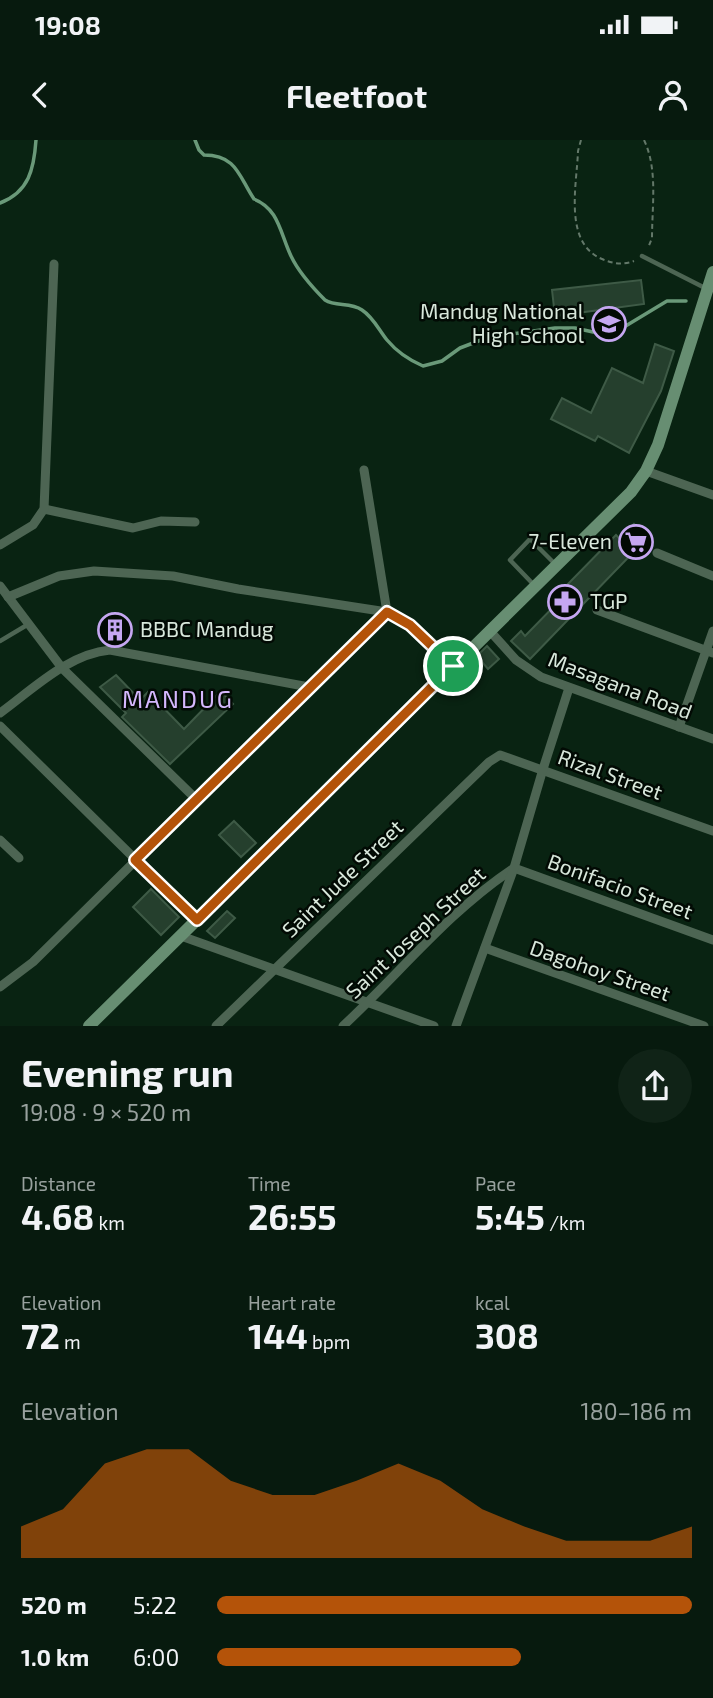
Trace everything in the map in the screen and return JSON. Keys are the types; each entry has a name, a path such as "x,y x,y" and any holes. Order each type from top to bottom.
{"main road":[{"path":"89,1026 631,492 646,471 666,422 713,272"}],"street":[{"path":"0,545 33,525 44,509 54,264"},
{"path":"364,470 387,612"},
{"path":"646,471 713,495"},
{"path":"44,509 133,528 161,521 195,522"},
{"path":"656,553 713,576"},
{"path":"8,597 59,576 94,571 173,576 387,612 420,633 453,666"},
{"path":"0,586 62,668 196,799"},
{"path":"597,610 710,651"},
{"path":"0,987 33,962 387,612"},
{"name":"Masagana Road","path":"489,630 528,669 569,688 713,739"},
{"path":"679,727 710,651 713,631"},
{"path":"0,713 62,668 96,651 110,650 309,687"},
{"path":"456,1026 514,868 569,688"},
{"path":"0,726 197,920"},
{"name":"Rizal Street","path":"495,757 504,756 543,769 713,831"},
{"name":"Saint Jude Street","path":"216,1026 495,757"},
{"path":"0,840 19,858"},
{"name":"Bonifacio Street","path":"514,868 713,940"},
{"name":"Saint Joseph Street","path":"343,1026 464,907 489,884 514,868"},
{"path":"181,936 434,1026"},
{"name":"Dagohoy Street","path":"485,948 704,1026"}],"lane":[{"path":"642,256 707,289"},
{"path":"534,586 510,560 530,539 556,565"},
{"path":"0,641 28,624"}],"path":[{"path":"580,140 575,220 578,235 586,248 597,257 625,264 642,256 652,238 652,169 650,153 644,140"}],"building":[{"path":"641,280 644,304 555,316 552,290"},
{"path":"655,344 674,351 661,391 629,453 598,436 595,441 551,419 562,398 591,413 612,368 643,383"},
{"path":"634,524 648,537 530,659 511,641 521,631 525,636 568,592 564,588 616,535 620,539"},
{"name":"BBBC Mandug","path":"105,617 124,619 123,643 106,642"},
{"path":"487,646 499,659 488,669 477,656"},
{"path":"116,675 140,700 148,692 184,729 221,691 233,704 170,764 122,717 126,713 100,687"},
{"path":"234,821 256,843 241,857 219,835"},
{"path":"151,889 179,917 161,935 133,907"},
{"path":"227,911 235,918 215,938 207,931"}],"waterway":[{"path":"0,203 18,193 24,186 34,161 36,140"},
{"path":"195,140 204,155 215,156 230,163 254,199 274,215 298,268 325,300 362,310 395,348 423,366 442,361 460,348 489,337 555,328 593,332 619,330 667,301 686,301"}],"place":[{"name":"Mandug National High School","path":"609,324"},
{"name":"7-Eleven","path":"636,542"},
{"name":"TGP","path":"565,602"},
{"name":"BBBC Mandug","path":"115,630"}],"district":[{"name":"MANDUG","path":"178,700"}],"route":[{"path":"387,612 429,640 453,666 197,920 135,860 387,612"}]}
